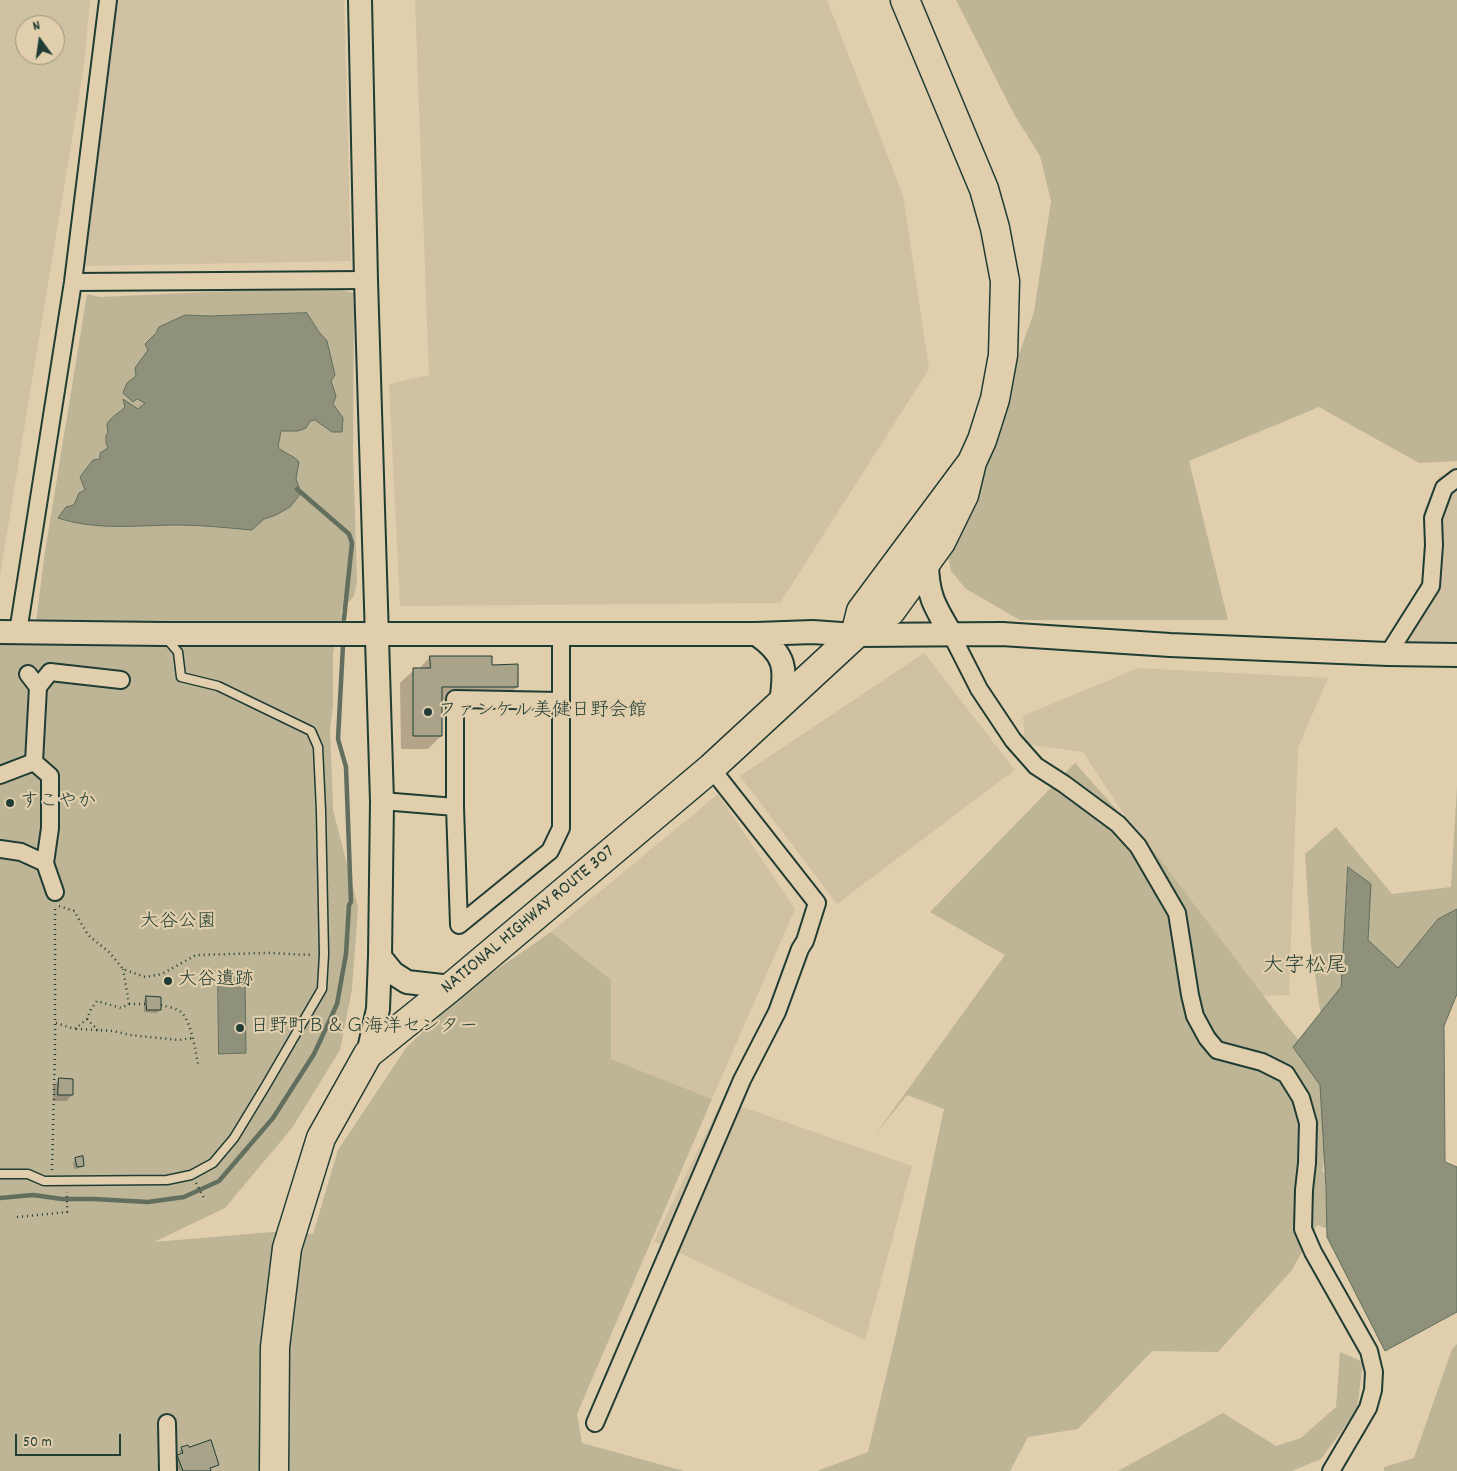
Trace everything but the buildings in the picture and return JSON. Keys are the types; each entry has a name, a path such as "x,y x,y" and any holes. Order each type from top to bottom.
{"highway":[{"name":"NATIONAL HIGHWAY ROUTE 307","path":"274,1471 274,1347 287,1248 321,1138 368,1054 451,987 711,768 855,635 891,611 941,542 964,496 972,462 982,440 995,399 1003,355 1005,281 995,228 984,189 905,0"},
{"name":"NATIONAL HIGHWAY ROUTE 307","path":"855,635 861,611 972,462"}],"street":[{"path":"108,0 73,282 9,632 164,634 756,634 813,632 855,635 1002,634 1170,645 1457,655"},
{"path":"360,0 366,280 382,801 378,1009 368,1054"},
{"path":"73,282 366,280"},
{"path":"1388,654 1431,586 1434,544 1433,518 1444,488 1457,478"},
{"path":"927,562 927,584 934,605 979,689 1013,740 1036,766 1118,824 1138,846 1177,913 1193,1009 1207,1038 1217,1050 1262,1062 1286,1074 1301,1098 1308,1123 1303,1229 1313,1252 1369,1351 1374,1372 1373,1390 1368,1408 1331,1471"},
{"path":"561,634 561,701 561,828 550,851 459,924 455,807 455,698 561,701"},
{"path":"756,634 768,642 778,653 784,665 785,679 781,703"},
{"path":"55,898 45,863 50,828 50,776 34,762 33,681 50,672 122,680"},
{"path":"0,774 34,762"},
{"path":"595,1423 742,1080 777,1012 818,902 711,768"},
{"path":"382,801 455,807"},
{"path":"0,849 21,852 45,863"},
{"path":"380,957 393,973 407,982 451,987"},
{"path":"168,1423 168,1471"}],"lane":[{"path":"0,1174 28,1174 44,1181 167,1180 191,1175 213,1164 234,1138 266,1087 322,989 324,893 318,747 311,731 218,686 181,677 178,652 164,634"}],"path":[{"path":"55,898 74,911 88,935 109,952 123,969 129,1004"},
{"path":"53,1181 55,898"},
{"path":"123,969 145,977 162,974 196,955 267,953 308,954 324,958"},
{"path":"75,1029 87,1019 91,1008 97,1001 121,1008 129,1004 146,1004"},
{"path":"161,1005 182,1013 193,1038 198,1064"},
{"path":"87,1019 98,1030"},
{"path":"55,1023 75,1029 112,1031 130,1035 179,1040 193,1038"},
{"path":"191,1175 205,1200"},
{"path":"17,1217 67,1212 68,1180"}],"shaded area":[{"path":"0,0 90,0 84,66 0,575"},
{"path":"115,0 344,0 351,261 84,266"},
{"path":"415,0 827,0 903,195 929,369 780,603 400,606 389,384 429,375"},
{"path":"307,313 327,341 335,375 331,381 336,396 333,404 343,418 342,432 332,432 315,420 310,421 306,428 298,431 281,431 278,447 299,462 296,479 301,493 290,507 264,519 252,530 188,525 103,526 88,525 58,518 66,507 74,505 79,493 85,490 80,477 93,460 100,459 100,453 108,448 106,443 107,424 125,407 123,399 138,409 145,403 137,399 133,402 123,393 127,383 136,376 135,368 148,350 145,344 159,327 185,315"},
{"path":"1457,475 1457,644 1384,647 1431,586 1434,537 1423,512 1439,476"},
{"path":"924,653 1015,770 837,904 740,776"},
{"path":"1138,668 1328,678 1298,748 1289,995 1177,998 1183,905 1083,752 1025,744 1023,716"},
{"path":"718,794 795,909 712,1099 611,1059 611,980 551,932"},
{"path":"1348,867 1371,884 1368,940 1398,968 1438,919 1457,909 1457,994 1444,1026 1445,1162 1457,1167 1457,1312 1385,1351 1327,1237 1320,1085 1293,1047 1341,987"},
{"path":"218,977 245,977 246,1053 219,1054"},
{"path":"722,1100 912,1166 865,1340 654,1241"}],"green space":[{"path":"956,0 1457,0 1457,461 1419,463 1319,407 1189,461 1228,620 1020,620 966,589 951,571 948,556 1034,312 1051,201 1040,156 1014,114"},
{"name":"大谷公園","path":"253,290 341,290 354,293 353,451 357,582 354,596 341,611 342,619 333,652 333,705 330,729 333,810 358,907 352,989 340,1050 292,1128 225,1208 154,1242 285,1231 313,1234 338,1150 406,1048 463,993 551,932 611,980 611,1059 712,1099 577,1414 582,1443 684,1471 0,1471 0,644 33,645 45,552 87,294 100,297"},
{"path":"1075,763 1156,854 1281,1019 1337,1086 1322,1171 1363,1209 1361,1240 1317,1225 1292,1270 1218,1352 1152,1351 1078,1429 1028,1437 1010,1471 817,1471 868,1452 900,1317 944,1109 907,1095 875,1135 1005,955 930,912"},
{"path":"1457,787 1457,978 1321,1017 1311,945 1305,854 1336,827 1392,894 1451,887"},
{"path":"1457,1344 1457,1471 1384,1471 1384,1467 1414,1458 1452,1349"},
{"path":"1340,1352 1363,1362 1357,1410 1321,1459 1292,1471 1118,1471 1223,1413 1276,1446 1301,1438 1336,1407"}],"waterway":[{"path":"297,489 349,534 352,543 344,619"},
{"path":"0,1198 33,1195 62,1199 148,1202 184,1197 219,1181 273,1118 314,1054 337,1004 346,954 349,905 351,902 346,767 338,739 343,645"}],"place":[{"name":"ファンケル美健日野会館","path":"428,712"},
{"name":"すこやか","path":"10,803"},
{"name":"大谷遺跡","path":"168,981"},
{"name":"日野町Ｂ＆Ｇ海洋センター","path":"240,1028"}],"district":[{"name":"大字松尾","path":"1305,968"}]}
